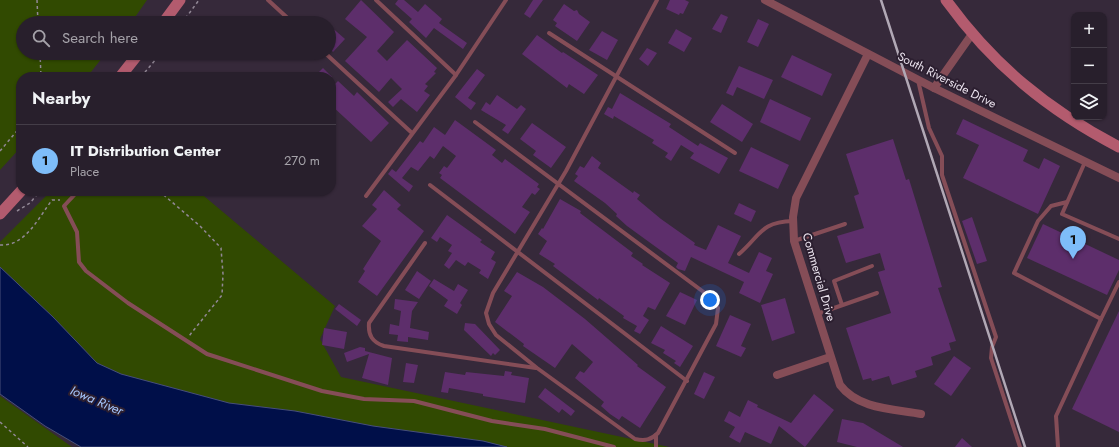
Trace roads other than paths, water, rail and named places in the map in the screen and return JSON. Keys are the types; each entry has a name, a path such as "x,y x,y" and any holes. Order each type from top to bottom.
{"main road":[{"path":"168,16 180,0"},
{"path":"946,0 972,34 996,60 1044,101 1068,119 1119,147"},
{"path":"124,72 133,60"},
{"path":"0,214 16,196"}],"street":[{"name":"South Riverside Drive","path":"764,0 934,88 1119,178"},
{"path":"934,88 972,34"},
{"name":"Commercial Drive","path":"868,54 796,198 793,221 794,241 816,314 840,385 852,398 864,403 921,414"},
{"path":"776,374 830,357"}],"lane":[{"path":"268,0 285,16"},
{"path":"376,0 456,75"},
{"path":"366,196 456,75 506,0"},
{"path":"475,122 558,185 714,299 718,308 716,324 687,381 656,435 648,440 635,439 537,368 496,335 489,324 486,312 493,294 558,185 657,0"},
{"path":"549,33 735,153"},
{"path":"333,60 412,133"},
{"path":"917,78 929,128 942,156 942,175 996,337 992,347 992,358 1020,447"},
{"path":"1085,162 1062,214 1119,239"},
{"path":"430,185 687,381"},
{"path":"73,196 64,206 77,232 79,262 86,271 128,303 207,354 322,390 364,399 414,401 492,421 545,429 614,447"},
{"path":"1067,202 1051,206 1038,221 1014,273 1101,319"},
{"path":"739,254 766,226 773,223 793,221"},
{"path":"794,241 845,224"},
{"path":"425,242 369,323 368,331 376,344 537,368"},
{"path":"842,305 834,281 872,266"},
{"path":"1058,447 1056,416 1119,282"},
{"path":"816,314 877,293"},
{"path":"656,435 656,447"}],"water":[{"name":"Iowa River","path":"0,267 53,317 97,363 121,374 229,403 295,411 373,426 483,441 507,447 81,447 45,426 0,394"}],"railway":[{"path":"881,0 1025,447"}],"place":[{"name":"IT Distribution Center","path":"1073,259"}]}
